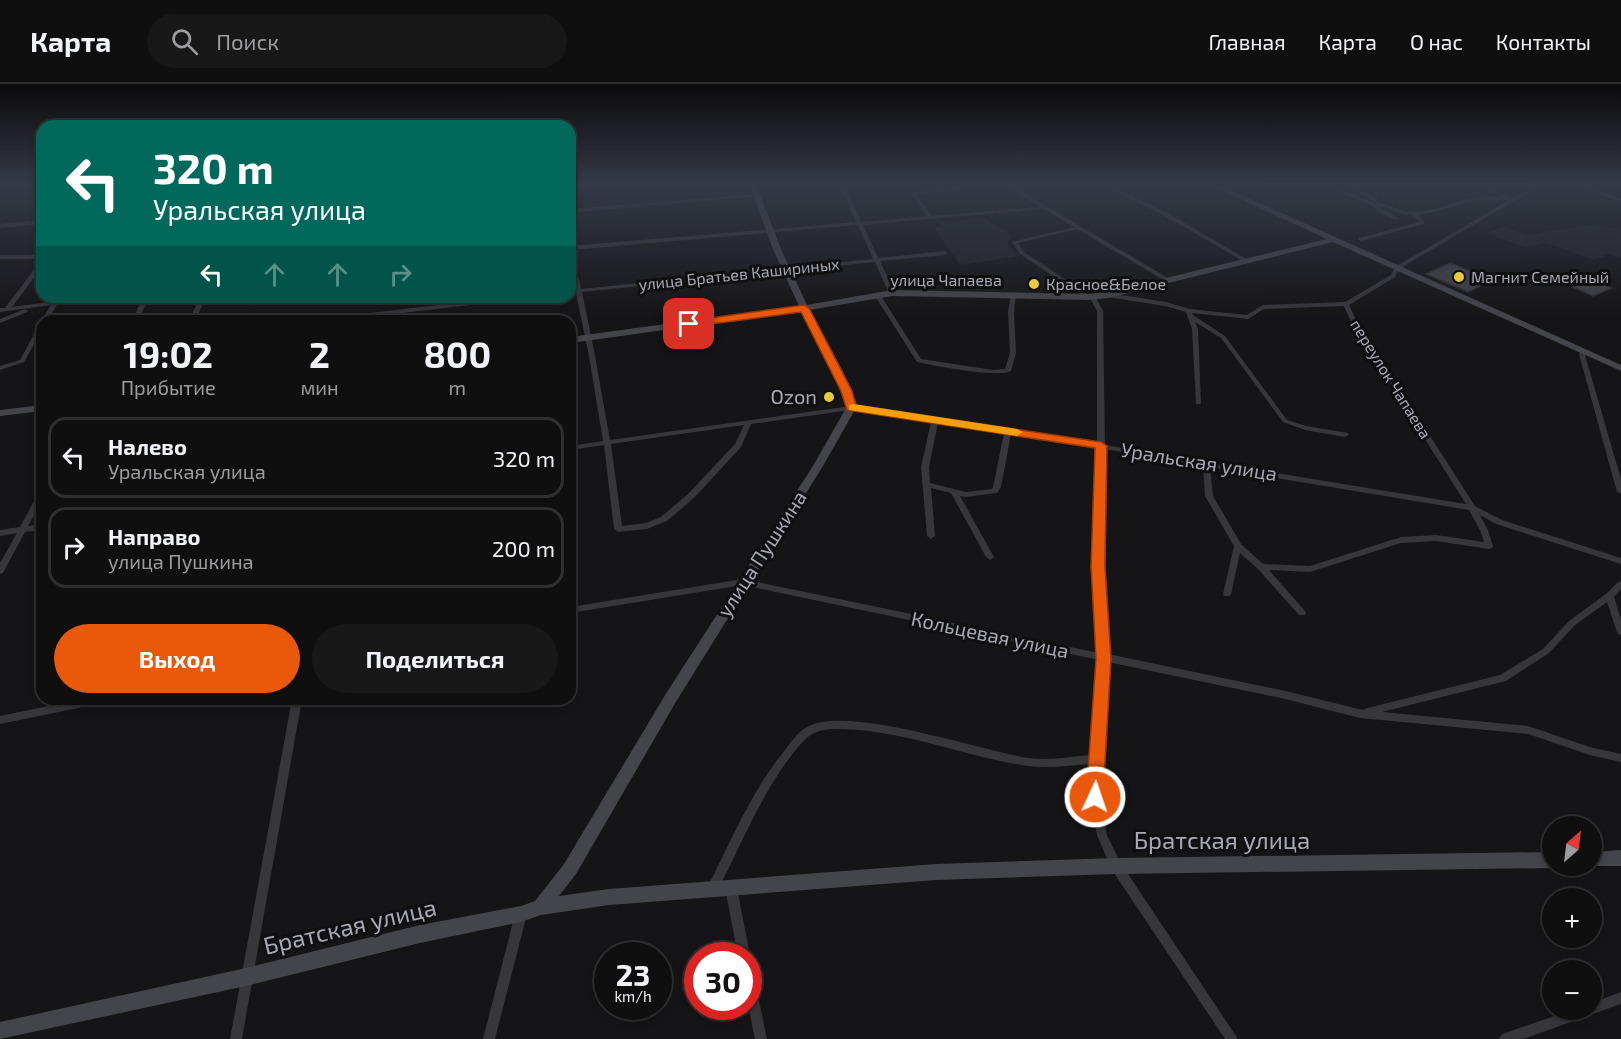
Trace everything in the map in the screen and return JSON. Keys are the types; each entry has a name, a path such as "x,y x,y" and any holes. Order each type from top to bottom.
{"street":[{"path":"576,247 796,229"},
{"path":"861,229 892,293"},
{"path":"1074,229 1015,242 1022,253 1091,297 1100,311 1101,446 1098,566 1104,659 1095,797 1102,835 1116,866 1232,1039"},
{"path":"1077,229 1166,279"},
{"path":"1191,229 1245,260"},
{"path":"1306,229 1621,368"},
{"path":"1361,239 1401,229"},
{"name":"переулок Чапаева","path":"1463,229 1397,268 1393,276 1346,304 1354,322 1472,508"},
{"path":"769,231 804,308 847,391 851,408"},
{"name":"улица Чапаева","path":"576,339 804,308 892,293 1091,297 1108,295 1331,240"},
{"name":"улица Братьев Кашириных","path":"576,291 945,253"},
{"path":"0,257 36,257"},
{"path":"3,310 36,270"},
{"path":"576,279 591,338 609,442 618,529 647,526 664,519 692,495 738,445 749,422"},
{"path":"878,296 919,361 993,372 1008,371 1013,353 1011,312 1014,295"},
{"name":"улица Чапаева","path":"1108,295 1167,304 1190,313 1223,337 1285,421 1305,428 1345,435"},
{"path":"3,310 61,303"},
{"path":"390,315 479,303"},
{"path":"48,315 54,304"},
{"name":"улица Чапаева","path":"1190,313 1248,317 1263,308 1346,304"},
{"path":"0,321 35,307"},
{"path":"1190,313 1195,329 1198,403"},
{"path":"0,368 22,361 36,336"},
{"path":"1585,352 1582,354 1621,492"},
{"name":"Уральская улица","path":"576,447 851,408 1008,431 1472,508 1499,522 1621,561"},
{"name":"улица Пушкина","path":"541,907 570,869 743,582 818,466 851,408"},
{"path":"0,413 36,409"},
{"path":"931,536 925,467 936,420"},
{"path":"926,484 955,493 977,495 994,491 997,487 1008,431"},
{"path":"1206,463 1209,496 1238,546 1261,567 1302,613"},
{"path":"955,493 990,557"},
{"path":"0,571 36,505"},
{"path":"1261,567 1310,569 1401,540 1436,538 1489,546 1484,530 1472,508"},
{"path":"0,533 36,528"},
{"path":"1227,594 1238,546"},
{"name":"Кольцевая улица","path":"576,609 743,582 1104,659 1281,694 1360,714 1528,730 1590,751 1621,758"},
{"path":"1360,714 1503,678 1546,651 1572,623 1609,596 1621,584"},
{"path":"1609,596 1621,632"},
{"path":"0,720 73,705"},
{"path":"236,1039 296,705"},
{"path":"713,888 766,784 790,750 812,729 827,724 845,725 940,740 1030,763 1096,759"},
{"path":"1602,859 1621,858"},
{"name":"Братская улица","path":"0,1031 246,977 420,934 521,914 541,907 609,897 936,872 1116,866 1542,860"},
{"path":"731,888 741,942"},
{"path":"489,1039 521,914"},
{"path":"1602,1005 1621,998"},
{"path":"756,1020 760,1039"},
{"path":"1505,1039 1559,1020"}],"shaded area":[{"path":"935,229 1001,229 1013,237 1007,244 1020,256 960,265"},
{"path":"1499,229 1508,229 1527,235 1566,229 1621,229 1621,259 1610,254 1594,260 1547,243 1525,247 1486,233"}],"building":[{"name":"Магнит Семейный","path":"1450,263 1493,280 1468,292 1426,274"},
{"path":"1591,280 1612,288 1593,296 1573,287"}],"slow traffic":[{"path":"853,408 1017,432"}],"place":[{"name":"Магнит Семейный","path":"1459,277"},
{"name":"Красное&Белое","path":"1034,284"},
{"name":"Ozon","path":"829,397"}],"route":[{"path":"689,324 804,308 847,391 851,408 1101,446 1098,566 1104,659 1095,797"}]}
